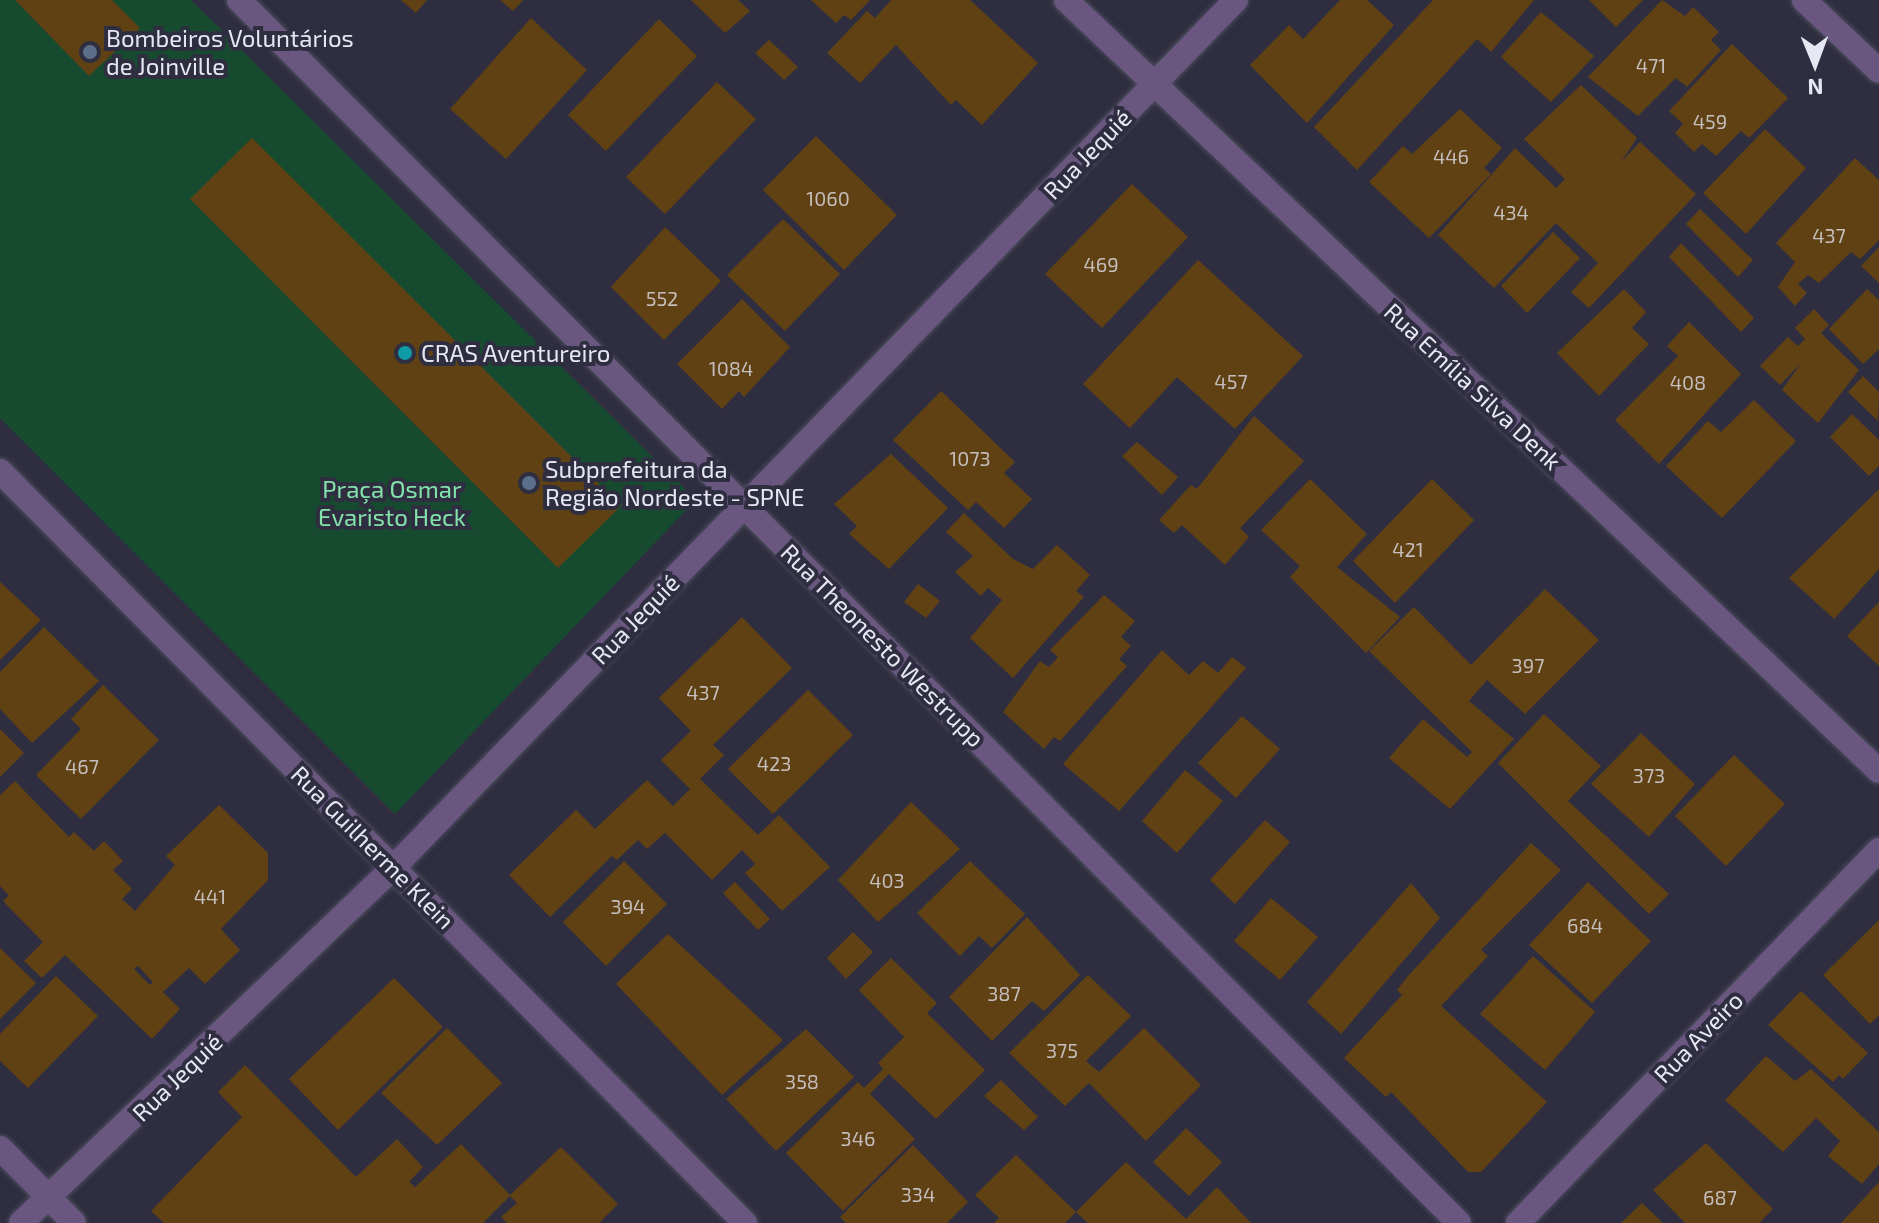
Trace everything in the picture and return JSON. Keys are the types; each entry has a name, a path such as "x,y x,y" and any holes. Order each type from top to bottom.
{"street":[{"name":"Rua Theonesto Westrupp","path":"239,0 1459,1223"},
{"name":"Rua Emília Silva Denk","path":"1066,0 1879,771"},
{"name":"Rua Jequié","path":"21,1223 51,1199 393,868 1236,0"},
{"path":"1804,0 1879,71"},
{"name":"Rua Guilherme Klein","path":"0,471 745,1223"},
{"name":"Rua Aveiro","path":"1518,1223 1879,850"},
{"path":"0,1148 74,1223"}],"green space":[{"name":"Praça Osmar Evaristo Heck","path":"0,0 191,0 696,500 395,814 0,418"}],"building":[{"name":"Bombeiros Voluntários de Joinville","path":"15,0 112,0 140,28 89,76"},
{"path":"401,0 427,0 416,13"},
{"path":"500,0 523,0 513,11"},
{"path":"691,0 738,0 750,11 725,33"},
{"path":"811,0 870,0 851,20 844,15 836,23"},
{"path":"891,0 970,0 1038,63 982,125 956,100 951,105 896,45 860,83 827,53 867,11 875,18"},
{"path":"1340,0 1367,0 1394,25 1307,123 1250,65 1289,25 1303,39"},
{"path":"1433,0 1534,0 1491,52 1477,39 1357,170 1314,127"},
{"path":"1589,0 1643,0 1616,27"},
{"path":"1662,0 1685,16 1693,7 1719,32 1711,40 1721,50 1687,87 1676,78 1638,116 1588,77"},
{"path":"1541,12 1594,56 1551,102 1501,57"},
{"path":"531,18 587,70 506,159 450,109"},
{"path":"659,19 697,56 606,151 568,115"},
{"path":"769,40 798,67 784,80 755,53"},
{"path":"1732,44 1788,98 1749,138 1741,131 1716,156 1702,144 1694,152 1675,133 1683,124 1669,111"},
{"path":"717,82 756,119 665,214 626,177"},
{"path":"1581,85 1637,138 1621,162 1640,142 1696,194 1589,308 1571,292 1598,263 1556,223 1494,288 1438,235 1515,148 1556,188 1565,179 1524,139"},
{"path":"1460,109 1502,148 1484,168 1491,174 1429,238 1369,182 1403,146 1412,154"},
{"path":"1765,129 1806,168 1746,234 1703,193"},
{"path":"816,136 897,215 844,270 763,190"},
{"name":"CRAS Aventureiro","path":"252,138 621,506 558,568 190,199"},
{"path":"1855,158 1879,180 1879,240 1860,259 1851,252 1819,283 1808,275 1798,284 1807,293 1795,306 1778,287 1795,262 1776,243"},
{"path":"1132,184 1188,237 1102,328 1045,274"},
{"path":"1700,209 1753,260 1738,277 1686,224"},
{"path":"783,219 840,274 785,331 727,275"},
{"path":"665,227 721,281 664,340 611,287"},
{"path":"1553,232 1580,258 1527,313 1501,286"},
{"path":"1681,243 1754,318 1741,332 1669,257"},
{"path":"1879,247 1879,283 1861,266"},
{"path":"1198,260 1303,356 1235,429 1177,377 1130,428 1083,384"},
{"path":"1624,289 1646,312 1632,328 1649,344 1599,396 1557,353"},
{"path":"1867,289 1879,300 1879,349 1863,364 1829,329"},
{"path":"742,299 790,347 744,397 739,391 722,409 677,364"},
{"path":"1814,309 1829,325 1821,333 1859,370 1818,423 1782,390 1801,363 1780,385 1760,366 1788,337 1798,346 1805,339 1795,328"},
{"path":"1689,322 1741,374 1659,464 1615,420 1678,356 1667,346"},
{"path":"1863,376 1879,392 1878,421 1848,392"},
{"path":"941,391 1015,462 1004,473 1032,499 1004,528 976,502 968,510 893,440"},
{"path":"1754,400 1796,441 1722,518 1666,466 1708,421 1721,432"},
{"path":"1852,414 1879,440 1879,466 1869,476 1830,437"},
{"path":"1254,416 1304,461 1240,528 1249,537 1225,565 1182,525 1174,533 1159,520 1191,485 1197,489"},
{"path":"1137,442 1178,477 1162,495 1122,456"},
{"path":"891,454 948,508 889,569 849,534 857,526 834,504"},
{"path":"1310,479 1367,534 1337,567 1400,617 1366,653 1290,577 1300,566 1261,530"},
{"path":"1432,479 1474,520 1395,603 1353,561"},
{"path":"1879,489 1879,569 1834,619 1789,578"},
{"path":"964,513 1013,559 1033,569 1057,545 1090,575 1076,591 1084,597 1013,678 970,638 1002,600 988,588 981,596 955,572 973,556 946,532"},
{"path":"0,582 41,620 0,660"},
{"path":"918,584 940,601 926,618 904,602"},
{"path":"1545,589 1599,640 1525,714 1487,680 1469,701 1514,739 1450,809 1389,758 1423,719 1467,757 1472,752 1369,651 1414,607 1471,665"},
{"path":"1104,595 1135,621 1121,637 1131,646 1119,659 1127,666 1060,741 1054,737 1044,749 1003,712 1040,661 1049,667 1058,657 1050,650"},
{"path":"1879,602 1879,666 1847,636"},
{"path":"742,617 792,668 713,745 724,755 700,779 758,835 779,815 830,867 782,911 745,873 755,864 742,850 712,880 665,833 647,849 638,840 617,860 612,856 550,917 509,875 576,810 595,829 647,780 673,806 690,789 661,760 691,731 659,698"},
{"path":"44,627 99,681 32,743 0,709 0,672"},
{"path":"1162,650 1189,675 1203,661 1218,673 1232,657 1246,668 1119,811 1063,764"},
{"path":"103,685 159,740 81,819 36,775 81,729 71,719"},
{"path":"808,690 853,735 773,814 728,769"},
{"path":"1544,714 1601,766 1568,801 1669,894 1649,914 1498,763"},
{"path":"1242,716 1280,749 1236,798 1198,763"},
{"path":"0,729 24,753 0,777"},
{"path":"1641,733 1695,784 1649,837 1591,784"},
{"path":"1734,755 1785,804 1726,866 1675,816"},
{"path":"1185,770 1223,801 1177,853 1142,821"},
{"path":"15,781 69,837 74,832 94,851 104,841 123,861 113,870 132,889 122,899 135,911 175,865 166,856 219,805 268,853 268,880 221,929 240,950 205,984 189,968 163,992 180,1009 152,1039 65,955 42,978 24,961 43,942 3,901 9,895 0,886 0,795","holes":["138,966 153,982 150,985 134,969"]},
{"path":"911,802 960,849 878,922 838,880"},
{"path":"1265,820 1290,842 1235,904 1210,880"},
{"path":"1531,843 1561,870 1481,950 1488,956 1441,1006 1547,1102 1481,1172 1468,1172 1391,1092 1386,1097 1344,1058 1402,995 1397,990 1408,976"},
{"path":"624,861 667,904 606,966 563,922"},
{"path":"970,861 1025,914 992,948 979,936 960,956 917,913"},
{"path":"735,882 770,919 758,930 723,893"},
{"path":"1588,882 1651,941 1592,1003 1529,945"},
{"path":"1411,883 1440,918 1341,1034 1307,1002"},
{"path":"1271,898 1318,937 1280,980 1234,941"},
{"path":"1027,917 1080,975 1044,1011 1032,1001 992,1041 949,997"},
{"path":"1879,920 1879,1015 1870,1024 1823,975"},
{"path":"853,932 873,952 846,979 827,958"},
{"path":"668,934 783,1040 722,1095 616,984"},
{"path":"0,948 36,983 0,1019"},
{"path":"1533,956 1595,1012 1545,1070 1480,1014"},
{"path":"891,958 937,1003 927,1013 985,1070 936,1119 889,1074 870,1094 915,1139 843,1211 786,1153 858,1082 864,1088 883,1069 878,1063 904,1037 859,990"},
{"path":"1088,975 1131,1016 1086,1061 1099,1072 1144,1028 1201,1085 1146,1141 1089,1083 1065,1106 1009,1053"},
{"path":"56,976 98,1016 28,1088 0,1061 0,1034"},
{"path":"394,978 443,1027 338,1130 289,1079"},
{"path":"1801,991 1868,1053 1843,1079 1839,1075 1833,1082 1768,1025"},
{"path":"447,1028 502,1083 437,1145 381,1093"},
{"path":"806,1029 854,1077 776,1151 726,1099"},
{"path":"1766,1056 1795,1081 1811,1069 1879,1132 1879,1164 1862,1184 1828,1156 1840,1141 1816,1118 1783,1152 1725,1100"},
{"path":"245,1065 356,1177 397,1139 423,1167 409,1182 415,1187 461,1144 510,1195 561,1147 618,1204 599,1223 507,1223 501,1217 517,1203 510,1196 483,1223 164,1223 151,1211 242,1117 218,1092"},
{"path":"1001,1080 1038,1117 1024,1130 984,1096"},
{"path":"1186,1128 1222,1162 1189,1196 1153,1162"},
{"path":"1706,1143 1773,1209 1759,1223 1685,1223 1653,1190"},
{"path":"913,1145 968,1202 947,1223 846,1223 840,1217"},
{"path":"1016,1155 1076,1212 1065,1223 994,1223 999,1218 975,1195"},
{"path":"1126,1162 1186,1219 1217,1187 1251,1223 1088,1223 1076,1212"},
{"path":"1879,1182 1879,1223 1841,1223"},
{"path":"1642,1203 1663,1223 1621,1223"}],"place":[{"name":"Bombeiros Voluntários de Joinville","path":"90,52"},
{"name":"CRAS Aventureiro","path":"405,353"},
{"name":"Subprefeitura da Região Nordeste - SPNE","path":"529,483"}]}
